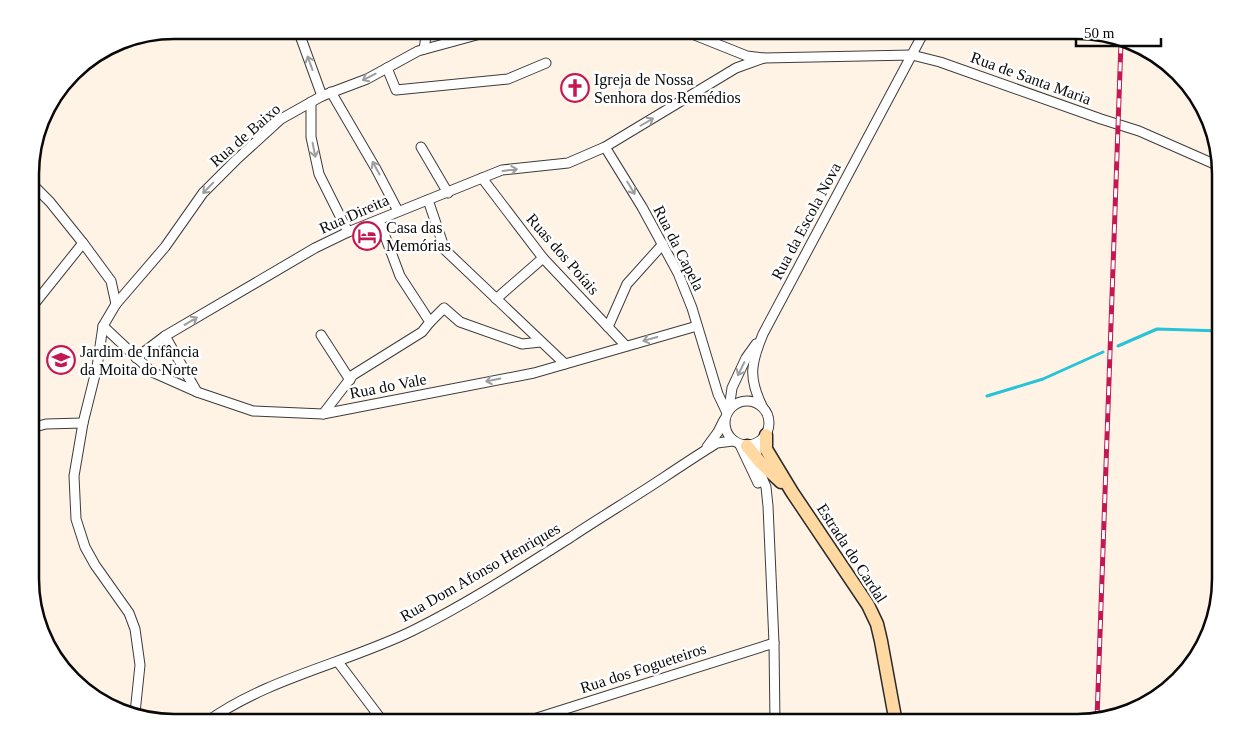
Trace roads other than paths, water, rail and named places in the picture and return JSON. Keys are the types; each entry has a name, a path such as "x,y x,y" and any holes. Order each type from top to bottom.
{"street":[{"path":"301,39 322,96"},
{"path":"424,49 426,39"},
{"name":"Rua de Baixo","path":"103,326 116,304 165,247 203,192 281,119 322,96 367,79 424,49 462,39"},
{"path":"704,39 747,56 764,58"},
{"name":"Rua da Escola Nova","path":"762,406 754,390 752,378 756,353 763,334 920,39"},
{"name":"Rua de Santa Maria","path":"764,58 912,55 940,62 1139,131 1212,163"},
{"name":"Rua Direita","path":"136,358 165,336 315,248 348,232 502,170 568,163 605,147 736,68 764,58"},
{"path":"387,68 396,90 508,79 546,63"},
{"path":"331,92 398,211"},
{"path":"311,102 311,137 319,174 348,232"},
{"path":"421,147 448,192"},
{"name":"Rua da Capela","path":"605,147 663,244 678,273 710,370 727,413"},
{"name":"Ruas dos Poíais","path":"482,178 544,258 626,346"},
{"path":"39,191 84,243 110,281 116,304"},
{"path":"428,200 445,250 565,364"},
{"path":"379,220 400,276 430,322"},
{"path":"39,298 84,243"},
{"path":"608,327 627,284 663,244"},
{"path":"496,300 544,258"},
{"path":"323,414 353,375 422,332 444,308 460,322 522,344 541,342"},
{"path":"103,326 97,367 83,423 74,476 76,519 85,547 95,565 124,605 135,629 140,666 135,709"},
{"name":"Rua do Vale","path":"103,326 152,372 197,392 253,412 323,414 534,372 697,326"},
{"path":"763,334 746,358 732,388 726,430 744,444 768,506"},
{"path":"321,335 350,380"},
{"path":"165,336 197,392"},
{"name":"Rua da Capela","path":"710,370 721,385 726,388 732,388"},
{"path":"727,413 735,404 748,400 762,406 766,412 769,420 769,428 766,435 744,444"},
{"name":"Rua Dom Afonso Henriques","path":"705,450 718,432 727,413"},
{"path":"39,426 83,423"},
{"name":"Estrada do Cardal","path":"766,435 766,449 792,492 859,590 877,624 894,714"},
{"name":"Rua Dom Afonso Henriques","path":"219,714 254,695 296,676 338,662 412,631 475,597 717,443 744,444"},
{"name":"Estrada do Cardal","path":"744,444 792,492"},
{"path":"756,458 766,488 768,506 775,714"},
{"name":"Rua dos Fogueteiros","path":"549,714 774,642"},
{"path":"338,662 377,714"}],"waterway":[{"path":"1118,346 1157,329 1212,331"},
{"path":"987,396 1043,379 1103,352"}],"railway":[{"path":"1097,713 1121,46"}],"place":[{"name":"Igreja de Nossa Senhora dos Remédios","path":"575,88"},
{"name":"Casa das Memórias","path":"367,236"},
{"name":"Jardim de Infância da Moita do Norte","path":"61,360"}]}
